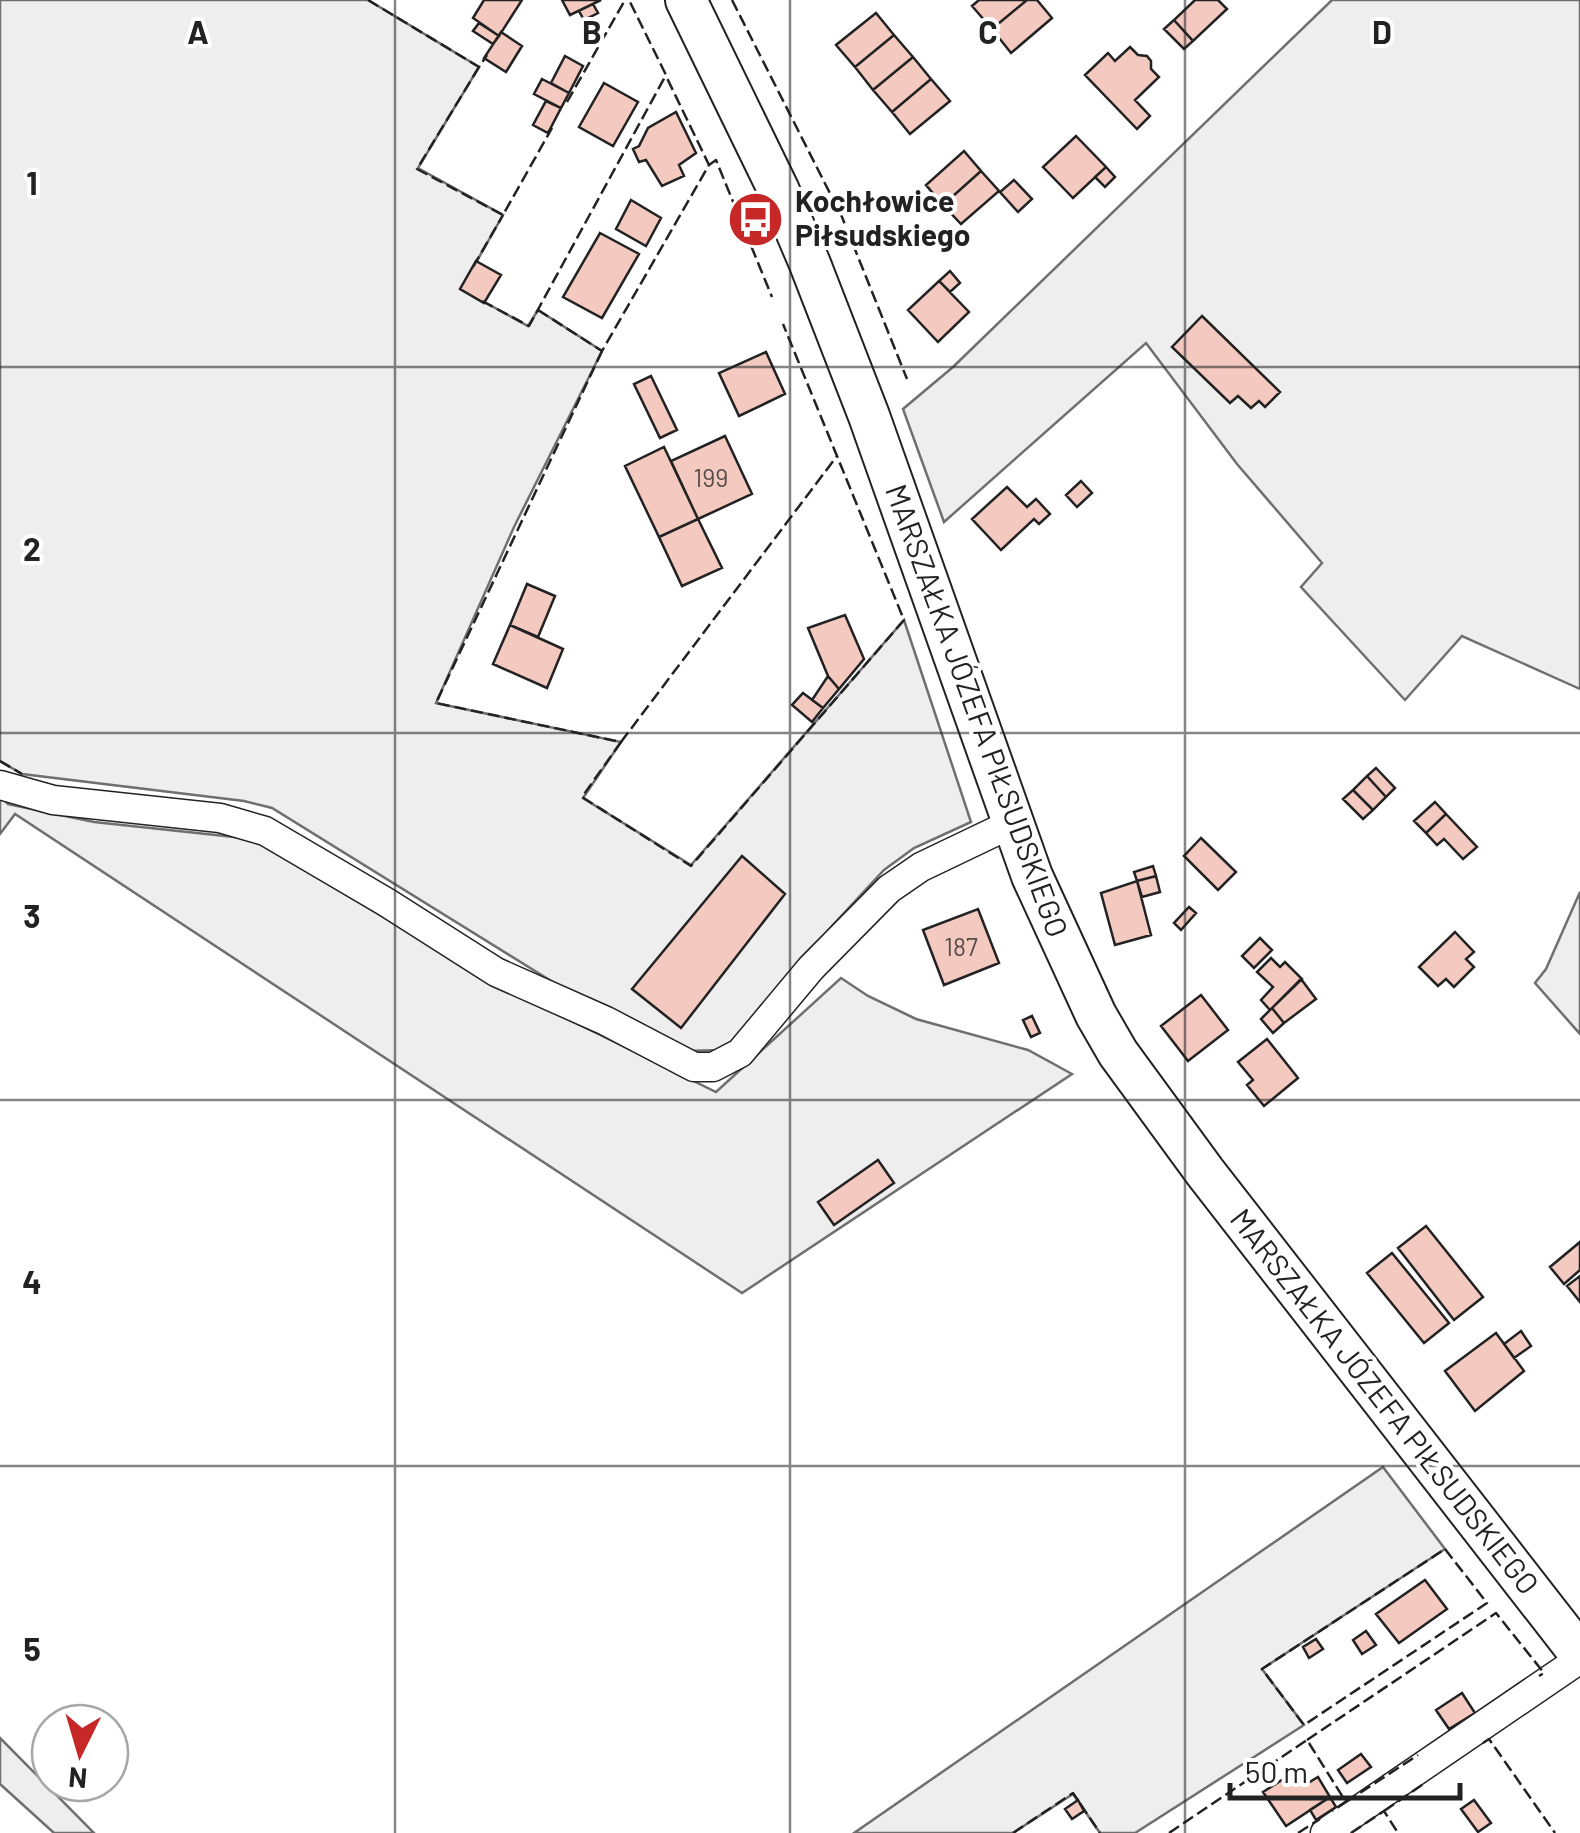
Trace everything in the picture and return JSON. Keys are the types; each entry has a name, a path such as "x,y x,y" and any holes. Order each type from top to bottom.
{"street":[{"name":"MARSZAŁKA JÓZEFA PIŁSUDSKIEGO","path":"686,0 779,191 824,297 1013,823 1060,942 1118,1053 1253,1235 1580,1656"},
{"path":"6,788 52,800 220,818 266,831 496,972 606,1021 694,1067 713,1066 740,1054 811,968 889,888 921,866 1013,823"},
{"path":"1324,1833 1580,1656"}],"shaded area":[{"path":"0,0 368,0 479,67 418,168 503,215 461,289 528,326 538,310 602,351 514,527 436,703 621,742 583,798 691,865 904,620 971,822 914,848 884,870 832,926 777,995 724,1050 683,1051 577,997 272,808 244,801 22,774 0,761"},
{"path":"1332,0 1580,0 1580,689 1462,636 1405,700 1301,587 1322,563 1237,464 1146,343 944,522 903,409 953,367"},
{"path":"0,796 8,804 94,822 253,839 487,979 716,1092 841,978 916,1019 1028,1050 1072,1074 742,1293 15,814 0,834"},
{"path":"1580,892 1580,1034 1535,983 1546,969"},
{"path":"1383,1467 1445,1549 1262,1669 1304,1725 1135,1833 1100,1833 1073,1794 1013,1833 854,1833"},
{"path":"0,1738 30,1768 30,1803 64,1803 94,1833 54,1833 0,1784"}],"building":[{"path":"484,0 522,0 499,36 473,18"},
{"path":"562,0 601,0 570,15"},
{"path":"979,0 1027,0 992,29 972,6"},
{"path":"1027,0 1037,0 1052,18 1011,53 992,29"},
{"path":"1195,0 1218,0 1227,9 1193,41 1174,20"},
{"path":"593,4 598,13 584,20 579,11"},
{"path":"876,13 894,35 855,67 836,45"},
{"path":"1174,20 1193,41 1184,49 1164,29"},
{"path":"479,23 499,36 493,44 473,31"},
{"path":"501,32 522,46 506,72 484,58"},
{"path":"894,35 913,57 873,90 855,67"},
{"path":"1130,47 1138,55 1147,56 1159,77 1135,100 1150,116 1137,129 1085,75 1108,53 1115,61"},
{"path":"565,56 583,66 569,93 551,83"},
{"path":"913,57 931,79 892,112 873,90"},
{"path":"542,79 569,93 561,108 534,94"},
{"path":"931,79 950,101 910,134 892,112"},
{"path":"604,83 638,102 613,146 579,127"},
{"path":"546,101 561,108 548,133 533,125"},
{"path":"676,112 696,153 679,165 684,176 662,186 646,160 639,162 633,149 639,146 648,128"},
{"path":"1076,136 1106,167 1073,198 1043,167"},
{"path":"964,151 981,171 943,205 926,185"},
{"path":"1106,167 1115,177 1105,187 1095,177"},
{"path":"981,171 999,191 961,224 943,205"},
{"path":"1014,180 1032,199 1018,212 1000,192"},
{"path":"631,200 661,218 646,246 616,229"},
{"path":"600,233 639,254 602,318 563,297"},
{"path":"476,261 501,275 484,303 460,289"},
{"path":"950,271 960,283 950,292 939,281"},
{"path":"939,281 969,312 938,342 908,310"},
{"path":"1202,316 1280,392 1265,407 1259,401 1251,408 1238,396 1230,403 1172,347"},
{"path":"766,352 785,394 739,416 719,373"},
{"path":"651,376 677,430 660,438 634,384"},
{"path":"725,436 752,494 698,519 671,461"},
{"path":"664,447 698,519 659,537 625,466"},
{"path":"1081,481 1092,493 1077,507 1066,495"},
{"path":"1007,487 1027,507 1036,499 1050,514 1039,524 1034,519 1001,550 972,519"},
{"path":"698,519 722,568 682,586 659,537"},
{"path":"527,584 555,596 538,637 510,625"},
{"path":"845,615 864,659 839,689 828,676 808,628"},
{"path":"510,625 563,649 547,688 493,664"},
{"path":"828,676 839,689 823,708 812,700"},
{"path":"803,693 823,708 812,722 792,705"},
{"path":"1376,768 1395,788 1386,797 1367,776"},
{"path":"1367,776 1386,797 1373,810 1353,790"},
{"path":"1353,790 1373,810 1363,819 1343,799"},
{"path":"1435,802 1446,814 1426,833 1414,821"},
{"path":"1446,814 1477,847 1463,859 1444,839 1437,845 1426,833"},
{"path":"1201,838 1236,872 1218,890 1184,856"},
{"path":"742,856 785,894 681,1028 632,989"},
{"path":"1153,866 1156,876 1137,881 1134,872"},
{"path":"1156,876 1160,892 1142,897 1137,881"},
{"path":"1137,881 1151,935 1115,945 1101,893"},
{"path":"1189,907 1196,913 1181,930 1174,923"},
{"path":"978,909 999,963 944,985 923,930"},
{"path":"1455,932 1474,952 1466,959 1474,967 1454,987 1446,979 1438,986 1419,967"},
{"path":"1260,938 1272,950 1254,968 1242,956"},
{"path":"1271,958 1280,967 1285,962 1302,979 1270,1010 1261,1000 1273,987 1257,972"},
{"path":"1301,979 1316,999 1284,1023 1272,1008"},
{"path":"1201,995 1228,1030 1188,1061 1161,1026"},
{"path":"1272,1008 1284,1023 1273,1033 1261,1019"},
{"path":"1032,1016 1040,1033 1031,1037 1023,1020"},
{"path":"1267,1039 1298,1078 1264,1106 1247,1085 1253,1080 1238,1062"},
{"path":"878,1160 894,1183 834,1225 818,1202"},
{"path":"1426,1226 1483,1297 1454,1320 1398,1248"},
{"path":"1580,1242 1580,1270 1564,1284 1550,1267"},
{"path":"1392,1253 1449,1323 1424,1343 1367,1273"},
{"path":"1580,1276 1580,1302 1567,1286"},
{"path":"1521,1331 1531,1346 1514,1358 1504,1344"},
{"path":"1496,1333 1524,1371 1475,1411 1445,1371"},
{"path":"1425,1580 1447,1609 1399,1643 1376,1614"},
{"path":"1366,1631 1376,1645 1362,1654 1353,1640"},
{"path":"1316,1639 1323,1649 1309,1658 1303,1647"},
{"path":"1462,1693 1475,1713 1449,1729 1436,1710"},
{"path":"1361,1754 1371,1767 1347,1783 1338,1770"},
{"path":"1299,1769 1308,1783 1318,1777 1330,1797 1286,1826 1263,1792"},
{"path":"1330,1797 1336,1807 1316,1820 1310,1810"},
{"path":"1078,1800 1084,1811 1072,1819 1065,1809"},
{"path":"1474,1800 1491,1823 1478,1832 1461,1809"}],"fence":[{"path":"368,0 479,67 487,55"},
{"path":"567,102 625,0"},
{"path":"482,301 529,326 666,75 629,0"},
{"path":"732,0 842,217 907,379"},
{"path":"479,67 417,169 503,215 552,128"},
{"path":"538,310 602,351 709,165 666,76"},
{"path":"709,165 716,160 772,297"},
{"path":"473,267 503,215"},
{"path":"602,351 436,703 621,742 837,456 783,324"},
{"path":"621,742 582,797 691,866 904,620 837,456"},
{"path":"0,761 22,774"},
{"path":"1445,1549 1487,1603 1304,1725 1262,1669 1445,1549"},
{"path":"1307,1740 1496,1613 1544,1673 1539,1676"},
{"path":"1483,1743 1489,1739 1555,1833"},
{"path":"1169,1833 1307,1740 1346,1802 1332,1811"},
{"path":"1346,1802 1418,1755"},
{"path":"1384,1811 1425,1783"},
{"path":"1013,1833 1073,1793 1100,1833"},
{"path":"1351,1833 1384,1811 1398,1833"},
{"path":"1298,1833 1320,1819"}],"place":[{"name":"Kochłowice Piłsudskiego","path":"756,219"}]}
